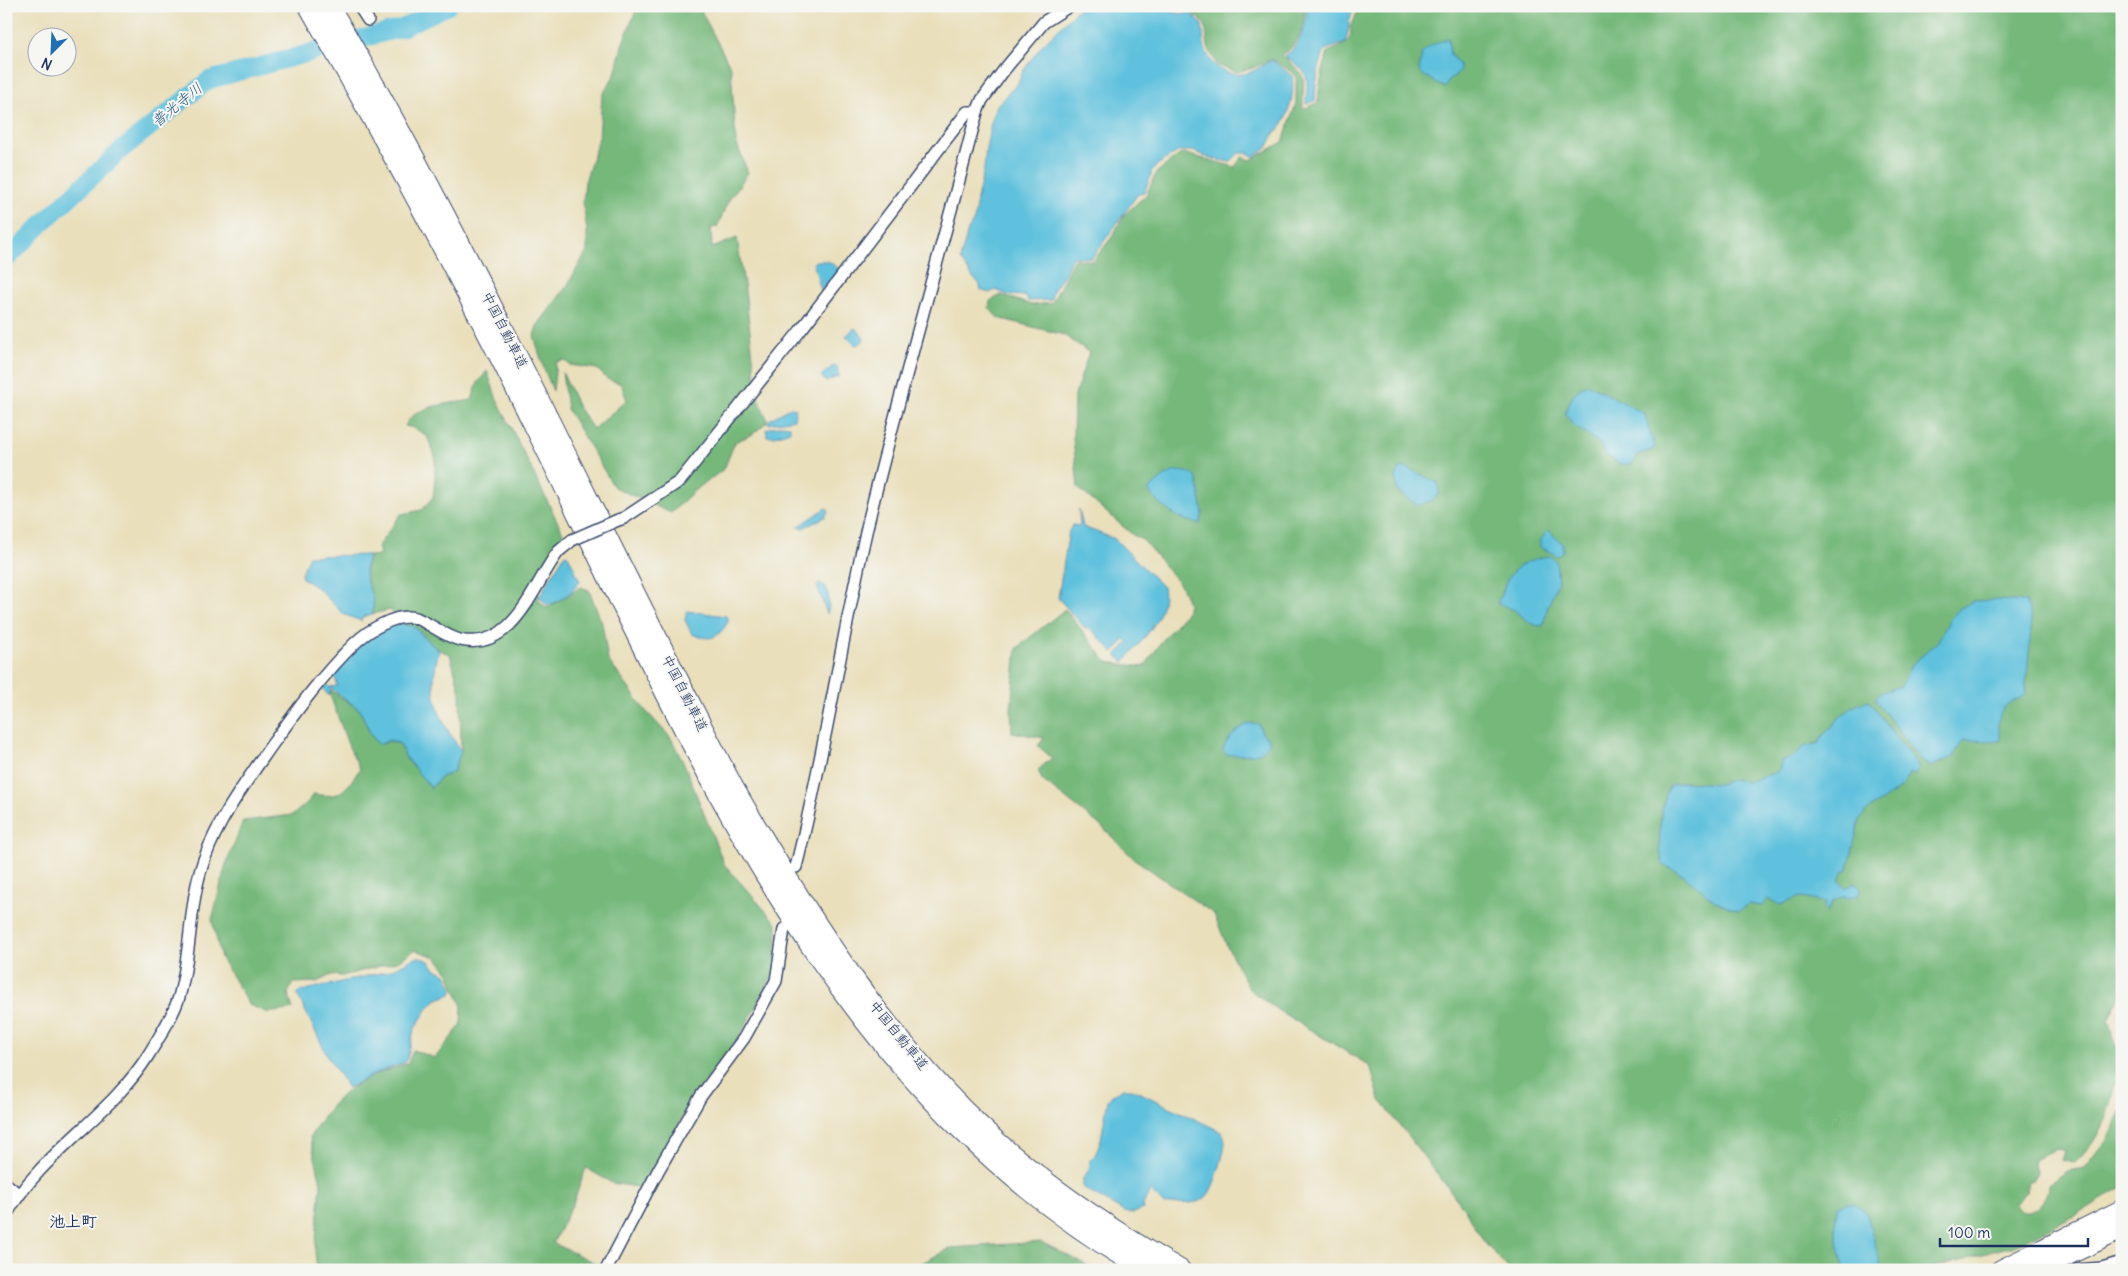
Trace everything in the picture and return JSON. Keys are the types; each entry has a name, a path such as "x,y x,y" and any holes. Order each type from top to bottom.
{"highway":[{"name":"中国自動車道","path":"323,13 500,320 693,710 771,854 814,922 896,1033 930,1074 967,1113 1011,1154 1050,1185 1134,1243 1180,1270"},
{"name":"中国自動車道","path":"349,59 488,334 681,726 757,862 799,930 879,1041 956,1126 996,1164 1037,1198 1080,1230 1146,1270"},
{"path":"2000,1270 2122,1210"},
{"path":"2036,1270 2122,1229"}],"street":[{"path":"359,6 368,20"},
{"path":"796,867 808,818 869,519 912,348 977,112 982,100 1004,70 1044,22 1069,6"},
{"path":"6,1215 18,1194 47,1163 103,1110 148,1056 179,999 199,874 217,828 238,793 294,713 324,677 356,642 398,618 409,616 416,618 459,640 475,642 496,636 526,606 558,552 572,540 624,518 680,481 800,331 967,112 977,112"},
{"path":"606,1270 659,1169 701,1096 744,1038 776,981 784,929"},
{"path":"6,1184 18,1194"},
{"path":"2077,1270 2102,1268 2122,1262"}],"green space":[{"path":"638,6 704,6 700,9 731,68 736,142 748,173 729,200 717,227 711,228 712,248 737,238 758,398 768,421 753,434 735,442 724,469 694,491 671,513 614,487 567,409 562,372 578,407 593,429 627,400 621,384 607,379 597,369 570,365 564,360 556,362 553,391 534,336 537,326 567,286 587,251 587,231 583,201 585,182 599,137 602,96 615,74 622,45"},
{"path":"1192,6 1305,6 1304,20 1297,41 1282,55 1297,69 1303,78 1303,109 1318,103 1320,84 1328,52 1342,46 1348,40 1351,32 1350,27 1360,6 2122,6 2122,992 2108,1020 2121,1061 2107,1114 2090,1146 2075,1163 2061,1160 2064,1151 2057,1148 2035,1160 2034,1164 2038,1173 2034,1180 2028,1181 2026,1191 2015,1205 2025,1212 2031,1211 2045,1197 2048,1184 2068,1171 2085,1168 2107,1140 2122,1110 2122,1187 2075,1216 2012,1246 1924,1270 1510,1270 1485,1242 1466,1211 1380,1100 1370,1066 1276,1009 1250,990 1227,946 1214,914 1133,858 1101,826 1042,780 1038,770 1052,758 1038,746 1044,738 1012,732 1011,708 1017,648 1065,609 1107,662 1144,667 1165,637 1186,613 1188,603 1181,586 1144,541 1133,535 1078,488 1073,438 1074,398 1089,352 1064,335 998,318 989,308 990,301 1001,295 1032,305 1052,303 1074,259 1093,261 1112,237 1124,215 1146,195 1157,172 1182,153 1235,167 1242,157 1251,160 1283,142 1296,103 1296,75 1272,59 1253,68 1236,72 1217,65 1208,47 1205,24 1191,12"},
{"path":"487,371 496,397 566,539 538,575 538,600 547,608 581,587 589,590 602,623 608,660 645,710 671,738 685,766 724,864 777,924 776,970 739,1038 692,1099 651,1176 642,1188 612,1183 586,1168 574,1201 553,1243 603,1267 601,1270 317,1270 315,1251 321,1183 310,1137 324,1115 348,1090 382,1072 408,1063 413,1050 435,1058 461,1025 462,1006 449,973 436,957 415,950 396,962 342,976 331,975 317,982 293,983 288,993 293,1009 268,1013 249,1005 221,958 212,920 225,867 243,821 293,815 308,802 313,794 330,795 341,792 360,769 349,747 329,689 360,710 371,735 379,745 389,741 400,744 406,758 431,788 441,777 453,772 461,751 460,691 450,654 433,645 414,627 398,623 391,610 372,614 372,598 366,573 370,556 380,555 378,546 401,514 422,510 433,497 435,456 427,436 414,428 405,426 417,413 425,409 472,400 477,384"},
{"path":"1041,1242 1096,1270 908,1270 951,1248"}],"water":[{"path":"1089,6 1142,6 1183,14 1190,13 1202,24 1206,52 1221,70 1228,73 1243,74 1254,71 1272,60 1292,76 1293,90 1288,111 1283,124 1279,130 1276,130 1267,148 1254,157 1248,153 1239,153 1230,162 1209,158 1193,151 1179,151 1157,165 1151,172 1144,193 1138,194 1092,258 1072,257 1065,273 1053,291 1051,300 1028,301 1026,296 1007,295 996,290 989,293 981,290 979,283 960,260 968,230 974,220 991,123 997,105 1018,83 1023,71 1042,45 1079,8"},
{"path":"1307,6 1356,6 1351,14 1345,43 1325,50 1318,75 1315,101 1306,104 1306,76 1299,67 1285,56 1299,41 1306,20"},
{"path":"1448,38 1450,54 1460,66 1459,73 1449,80 1445,88 1423,75 1419,70 1422,53 1430,46"},
{"path":"816,261 828,261 839,269 839,273 824,292 821,290 813,263"},
{"path":"853,329 857,329 864,339 861,343 855,345 846,336"},
{"path":"833,366 837,366 839,376 826,382 821,376"},
{"path":"1588,384 1645,414 1655,446 1653,450 1639,454 1632,464 1620,464 1605,454 1599,443 1575,427 1565,414 1573,396 1579,389"},
{"path":"791,407 796,409 794,419 769,424 769,420"},
{"path":"781,425 790,426 790,431 775,436 767,436 766,429"},
{"path":"1405,467 1438,483 1439,494 1432,500 1418,506 1397,491 1396,476 1401,468"},
{"path":"1176,471 1191,473 1197,479 1203,513 1200,524 1185,520 1164,508 1148,490 1166,475"},
{"path":"826,508 829,510 825,517 803,528 798,527"},
{"path":"1079,509 1083,527 1115,539 1163,587 1164,598 1158,618 1124,662 1116,655 1129,642 1123,638 1123,643 1113,652 1090,628 1085,628 1058,598 1069,531 1073,525 1080,526"},
{"path":"1548,530 1563,544 1563,551 1558,556 1540,547 1540,541"},
{"path":"565,554 568,555 580,581 566,596 547,605 539,597"},
{"path":"369,555 365,573 373,598 372,614 363,617 361,621 343,614 319,589 302,578 301,574 309,556"},
{"path":"1549,556 1556,561 1558,582 1548,606 1543,626 1538,626 1530,623 1512,609 1497,603 1512,572 1532,560"},
{"path":"820,583 826,587 828,593 829,604 827,614 817,586"},
{"path":"1973,601 2026,602 2031,616 2025,694 2008,704 2001,711 1999,726 2001,741 1964,740 1952,757 1931,767 1919,758 1875,699 1882,692 1901,686 1911,665 1937,643 1950,619 1959,609"},
{"path":"687,611 726,616 729,620 722,631 714,637 704,638 692,634 685,620"},
{"path":"398,623 414,627 439,651 434,692 440,715 461,751 453,772 441,777 431,788 406,758 400,744 389,740 379,745 371,735 360,710 331,688 330,695 323,689 326,684 330,687 337,686 332,674 345,655 383,628"},
{"path":"1868,700 1919,767 1915,775 1910,773 1902,787 1867,811 1860,819 1848,868 1846,871 1844,870 1839,880 1845,888 1855,883 1858,884 1860,891 1858,896 1850,898 1843,896 1832,902 1827,912 1824,906 1826,903 1799,897 1781,905 1768,899 1762,906 1749,904 1739,911 1716,902 1684,875 1663,865 1660,825 1663,804 1670,785 1684,782 1720,784 1733,779 1748,782 1779,771 1782,760 1793,757 1804,747 1819,743 1823,735 1840,717 1853,707"},
{"path":"1251,723 1259,724 1262,733 1269,739 1269,744 1261,752 1255,754 1227,755 1223,750 1231,737 1238,730"},
{"path":"419,957 429,961 435,969 446,974 453,988 451,994 435,1000 428,1008 414,1030 407,1059 404,1063 379,1072 348,1088 328,1057 297,994 301,991 389,971"},
{"path":"1123,1089 1132,1089 1222,1132 1225,1143 1223,1155 1212,1188 1205,1198 1191,1203 1164,1205 1150,1190 1143,1205 1144,1209 1134,1213 1124,1212 1083,1188 1083,1178 1089,1170 1090,1160 1094,1158 1101,1139 1108,1100 1113,1094"},
{"path":"1855,1203 1867,1214 1882,1270 1845,1270 1835,1222 1838,1206"}],"waterway":[{"name":"普光寺川","path":"6,260 120,151 209,80 402,28 448,6"}],"district":[{"name":"池上町","path":"73,1221"}]}
